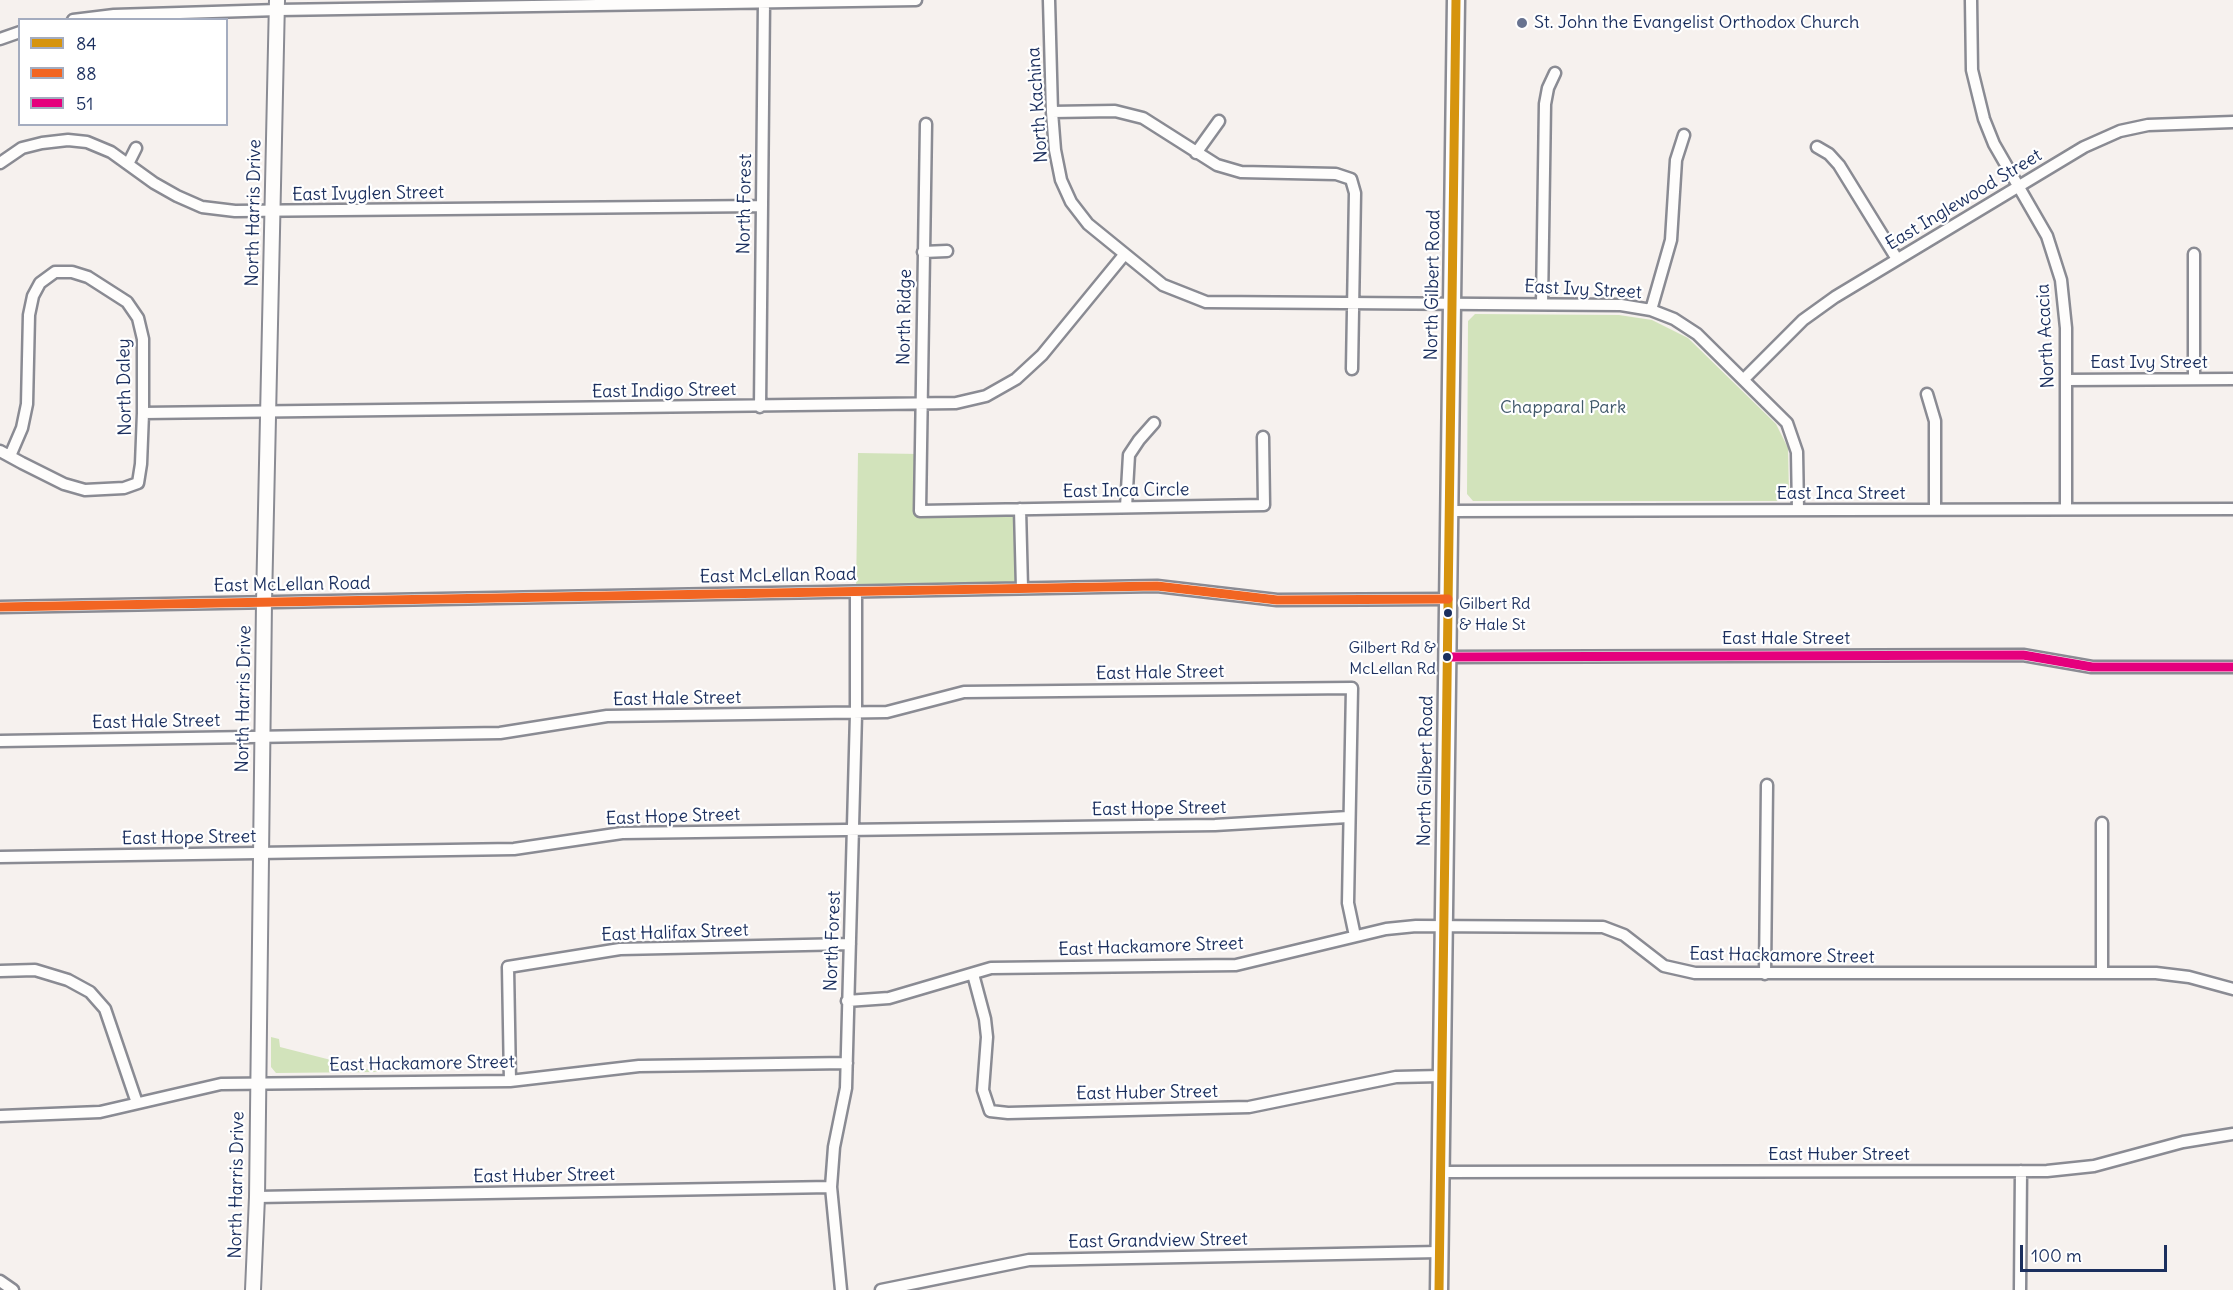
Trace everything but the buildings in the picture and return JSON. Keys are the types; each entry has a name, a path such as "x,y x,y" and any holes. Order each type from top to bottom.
{"main road":[{"name":"North Gilbert Road","path":"1439,1290 1456,0"}],"street":[{"path":"89,18 277,5 916,0"},
{"name":"North Kachina","path":"1049,0 1054,150 1061,180 1071,202 1088,224 1124,255"},
{"name":"North Acacia","path":"1971,0 1971,58 1977,95 1994,144 2047,236 2059,273 2065,312 2066,509"},
{"name":"North Forest","path":"760,407 764,2"},
{"name":"North Harris Drive","path":"253,1290 257,1197 256,1083 261,737 277,5"},
{"path":"0,39 18,33"},
{"path":"1542,304 1545,104 1548,88 1555,73"},
{"path":"1052,112 1116,111 1143,118 1217,165 1241,172 1336,174 1351,179 1355,193 1352,369"},
{"path":"1196,153 1219,121"},
{"name":"East Inglewood Street","path":"1744,379 1810,314 2084,147 2120,131 2163,123 2233,122"},
{"name":"North Ridge","path":"920,511 926,124"},
{"path":"1651,310 1671,240 1676,160 1684,135"},
{"name":"East Ivyglen Street","path":"0,163 22,148 68,140 95,145 128,164 154,183 202,207 235,212 761,206"},
{"path":"1818,147 1829,154 1839,165 1897,259"},
{"path":"128,164 136,148"},
{"path":"923,252 947,251"},
{"path":"2194,254 2194,379"},
{"name":"East Ivy Street","path":"1124,255 1163,285 1206,302 1621,305 1651,310 1674,319 1697,334 1780,415 1792,432 1798,462 1798,510"},
{"name":"East Indigo Street","path":"143,413 956,403 986,396 1016,379 1042,355 1124,255"},
{"name":"North Daley","path":"55,272 72,272 88,278 127,302 138,318 143,339 143,413 138,483 124,488 85,490 64,484 5,454 22,428 27,404 29,315 33,296 40,283 55,272"},
{"name":"East Ivy Street","path":"2066,380 2233,379"},
{"path":"1927,394 1935,421 1935,510"},
{"path":"1126,507 1130,456 1139,440 1154,423"},
{"name":"East Inca Circle","path":"920,511 1264,505 1263,437"},
{"path":"1020,509 1022,588"},
{"name":"East Inca Street","path":"1449,511 2233,509"},
{"name":"East McLellan Road","path":"0,607 1157,586 1277,600 1448,599"},
{"name":"North Forest","path":"841,1290 831,1187 834,1147 846,1088 856,714 856,592"},
{"name":"East Hale Street","path":"1447,657 2023,656 2092,667 2233,667"},
{"name":"East Hale Street","path":"0,741 500,733 607,716 887,712 964,692 1352,688 1348,817"},
{"path":"1765,974 1767,785"},
{"path":"1348,817 1348,903 1355,936"},
{"name":"East Hope Street","path":"0,857 514,849 622,833 852,828 918,831 1215,825 1348,817"},
{"path":"2102,823 2102,973"},
{"name":"East Hackamore Street","path":"847,1001 889,998 991,968 1236,965 1406,926 1603,927 1624,935 1655,961 1674,970 1695,973 2167,973 2233,989"},
{"name":"East Halifax Street","path":"510,1081 508,967 620,949 850,944"},
{"path":"0,971 35,970 68,980 90,992 105,1009 137,1103"},
{"name":"East Huber Street","path":"973,974 985,1019 987,1037 984,1090 990,1111 1008,1113 1249,1107 1396,1077 1441,1076"},
{"name":"East Hackamore Street","path":"0,1116 100,1112 221,1084 510,1081 639,1066 847,1063"},
{"name":"East Huber Street","path":"1440,1172 2021,1171 2078,1168 2190,1141 2233,1134"},
{"path":"2020,1290 2021,1171"},
{"name":"East Huber Street","path":"257,1197 831,1187"},
{"name":"East Grandview Street","path":"881,1290 1029,1260 1439,1252"},
{"path":"0,1281 13,1290"}],"green space":[{"name":"Chapparal Park","path":"1475,314 1619,315 1652,320 1688,338 1776,424 1788,448 1789,494 1780,501 1473,501 1467,494 1468,321"},
{"path":"858,453 920,454 920,511 1020,509 1022,588 856,592"},
{"path":"271,1037 279,1039 280,1047 378,1072 276,1073 271,1067"}],"transit line":[{"name":"84","path":"1439,1290 1456,0"},
{"name":"88","path":"0,607 1157,586 1277,600 1448,599"},
{"name":"51","path":"1447,657 2023,655 2092,667 2233,667"}],"place":[{"name":"St. John the Evangelist Orthodox Church","path":"1522,23"},
{"name":"Gilbert Rd & Hale St","path":"1448,613"},
{"name":"Gilbert Rd & McLellan Rd","path":"1447,657"}]}
